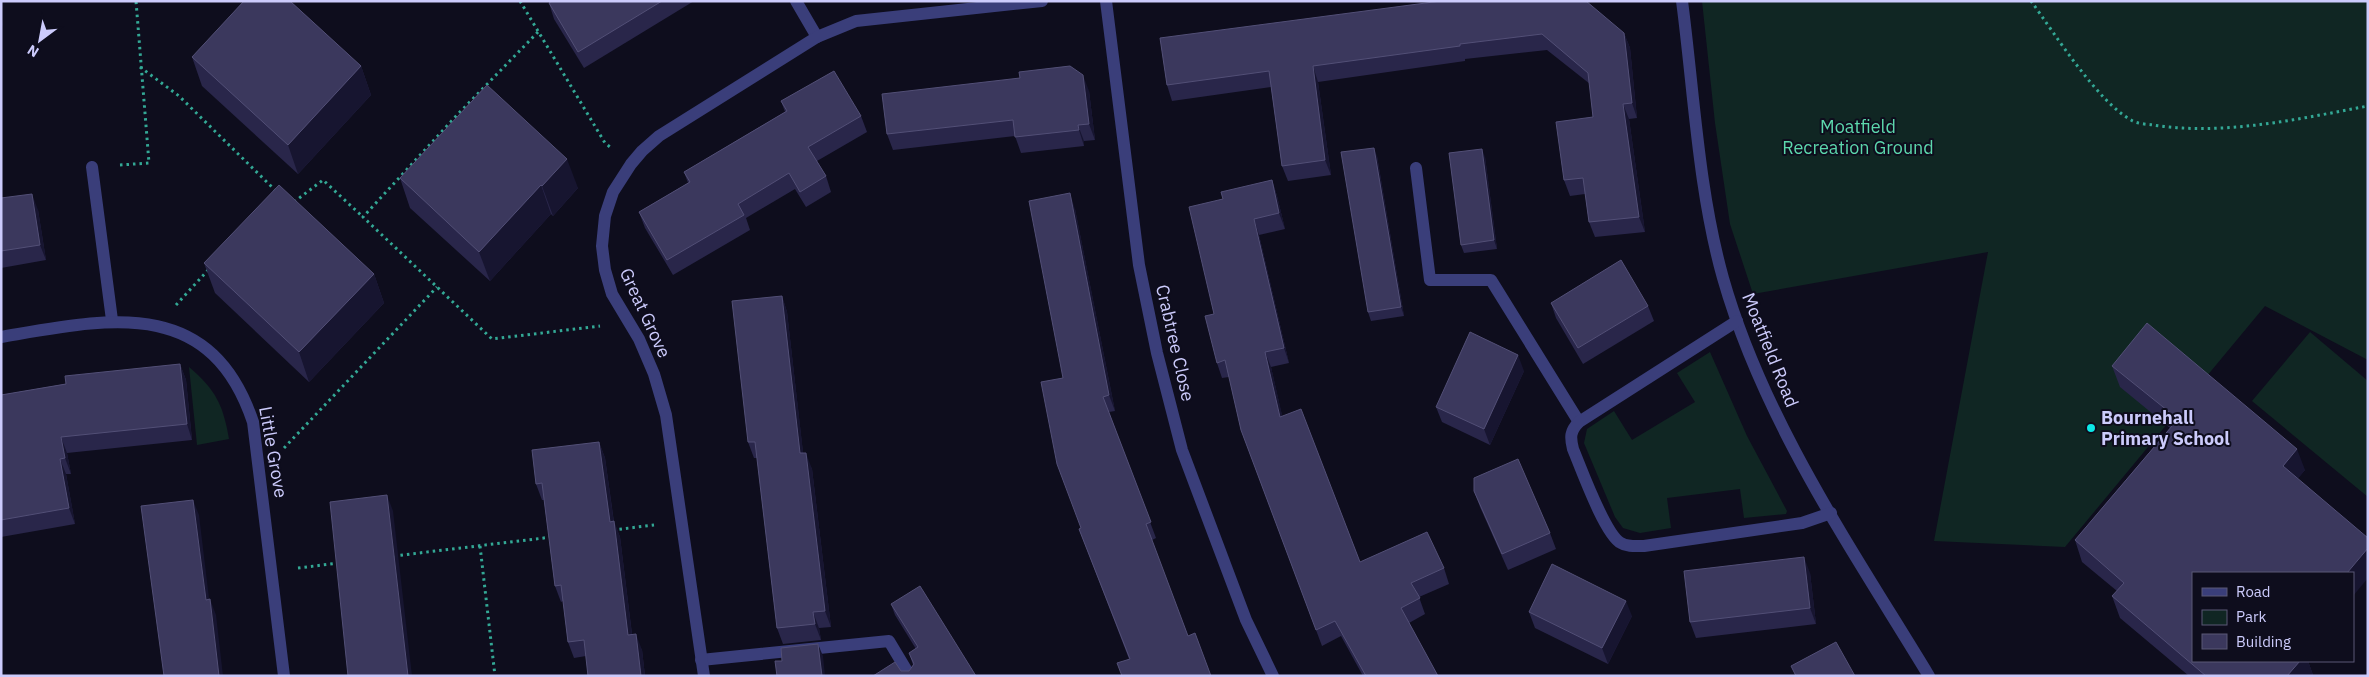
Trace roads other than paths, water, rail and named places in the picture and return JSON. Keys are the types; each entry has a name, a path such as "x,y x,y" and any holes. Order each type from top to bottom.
{"street":[{"path":"796,1 817,36"},
{"name":"Great Grove","path":"704,676 666,415 654,374 639,339 612,294 605,270 602,246 605,216 613,192 631,164 659,136 817,36 856,21 1042,1"},
{"name":"Crabtree Close","path":"1106,1 1139,265 1157,353 1182,450 1246,620 1273,676"},
{"name":"Moatfield Road","path":"1682,1 1709,217 1723,278 1737,321 1762,382 1798,459 1929,676"},
{"path":"92,167 112,320"},
{"path":"1416,168 1430,280 1491,280 1579,422"},
{"name":"Little Grove","path":"1,337 112,320 158,324 192,338 214,356 231,376 245,397 254,422 284,676"},
{"path":"1737,321 1579,422 1573,428 1571,438 1573,449 1605,523 1612,536 1620,543 1644,546 1792,525 1831,513"},
{"path":"702,660 889,641 910,676"}],"place":[{"name":"Bournehall Primary School","path":"2091,428"}],"park label":[{"name":"Moatfield Recreation Ground","path":"1858,137"}]}
